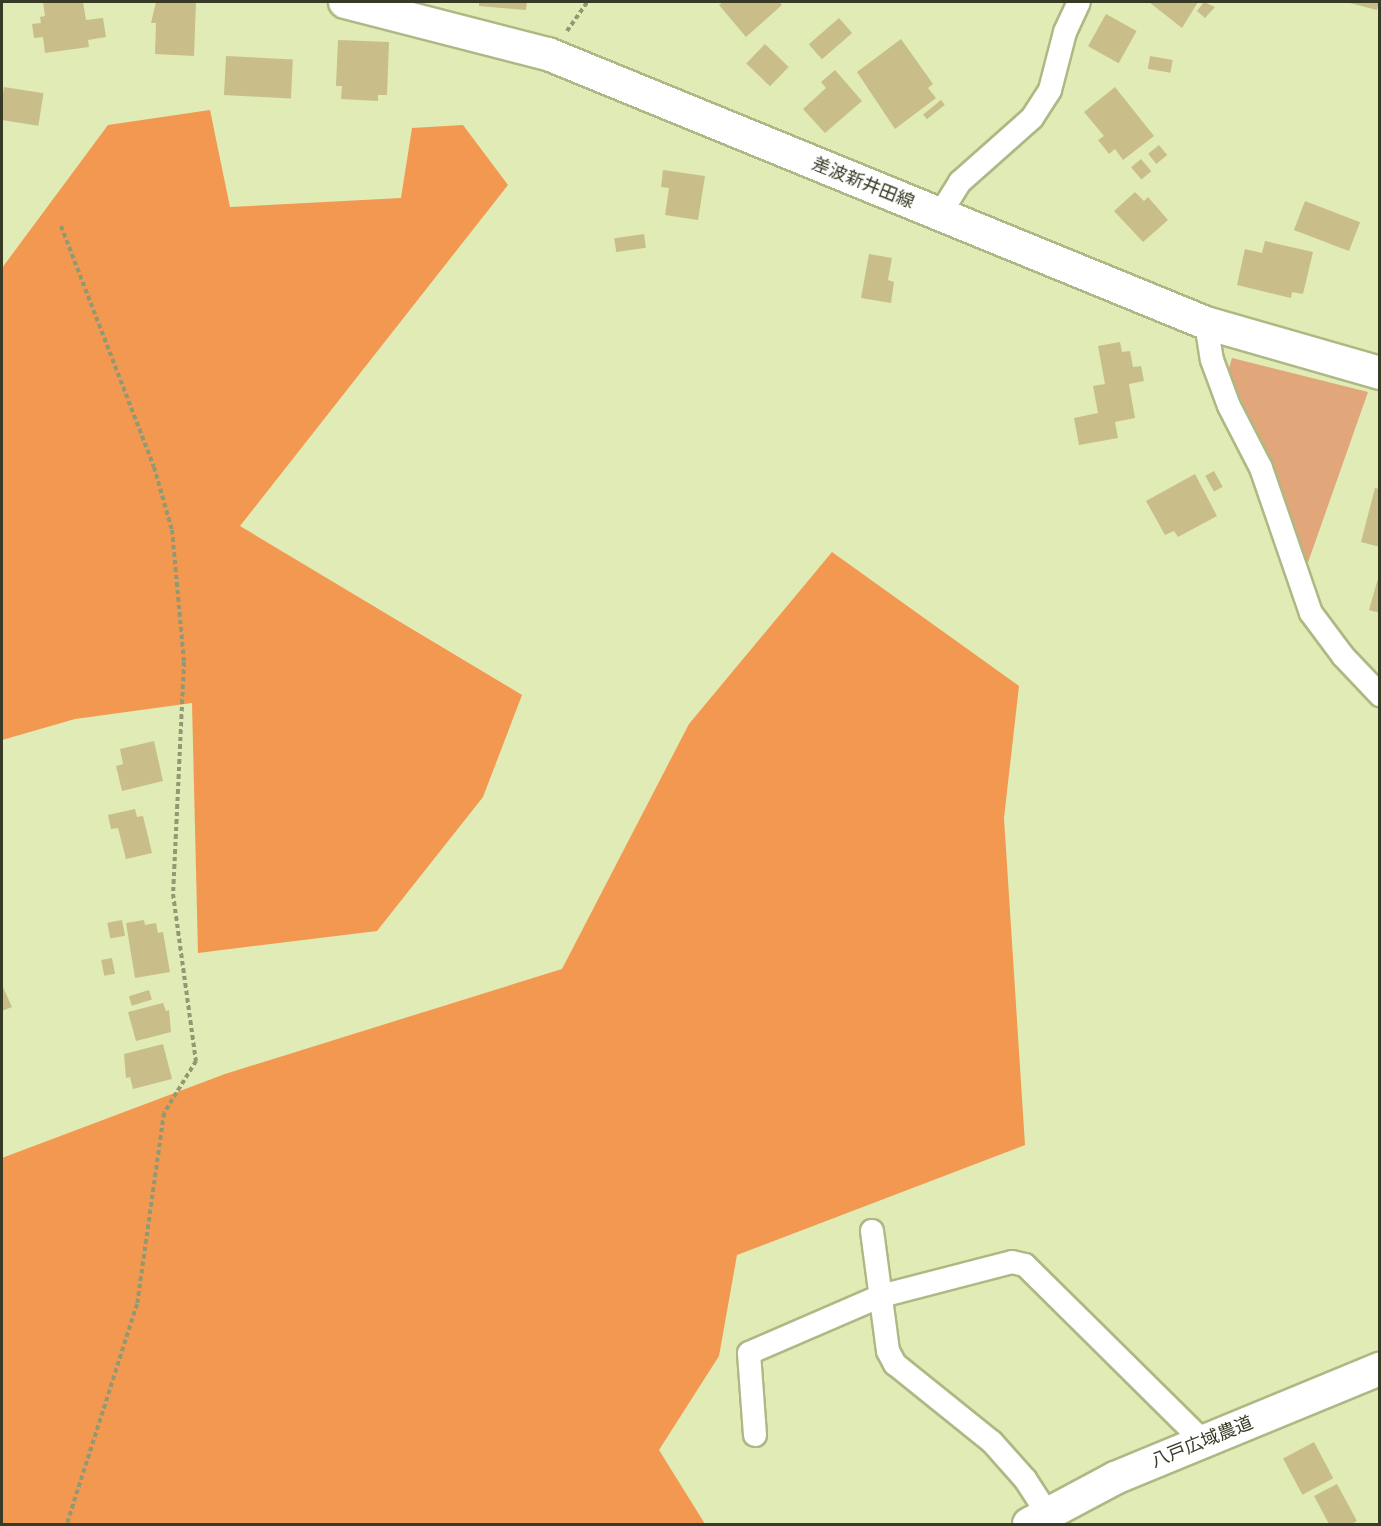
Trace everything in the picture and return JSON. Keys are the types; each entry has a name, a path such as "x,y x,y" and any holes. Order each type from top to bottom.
{"main road":[{"name":"差波新井田線","path":"345,2 548,54 1206,323 1380,373"},
{"name":"八戸広域農道","path":"1038,1519 1115,1478 1380,1369"}],"street":[{"path":"940,214 960,182 1032,118 1050,90 1065,32 1079,2"},
{"path":"1206,323 1212,360 1229,405 1261,468 1311,613 1342,656 1380,695"},
{"path":"872,1231 888,1351 895,1364 992,1442 1025,1479 1038,1519"},
{"path":"755,1435 749,1353 880,1296 966,1271 1012,1262 1025,1265 1203,1441"}],"path":[{"path":"61,226 154,467 172,530 184,662 173,894 196,1061 164,1113 136,1304 67,1524"}],"shaded area":[{"path":"210,110 230,207 401,198 412,128 463,125 508,185 240,526 522,695 483,797 377,931 198,953 192,703 75,719 2,740 2,268 108,125"},
{"path":"1232,358 1368,392 1305,571 1271,471 1227,375"},
{"path":"832,552 1019,686 1004,818 1025,1145 737,1255 719,1356 659,1450 705,1524 2,1524 2,1158 225,1074 562,969 689,724"}],"building":[{"path":"43,2 83,2 86,20 103,18 106,37 88,40 89,47 45,53 43,37 34,38 32,24 41,23 40,17 45,16"},
{"path":"156,2 196,2 194,56 155,54 156,23 151,23"},
{"path":"479,2 527,2 526,10 479,6"},
{"path":"723,2 779,2 782,5 746,37 719,5"},
{"path":"1149,2 1198,2 1182,28"},
{"path":"1204,2 1215,7 1205,18 1197,11"},
{"path":"1346,2 1379,2 1377,10"},
{"path":"1106,14 1137,31 1119,63 1088,46"},
{"path":"839,18 852,33 822,59 809,44"},
{"path":"901,39 933,84 928,88 936,98 895,129 857,72"},
{"path":"338,40 389,42 387,95 378,95 378,101 341,99 342,86 336,86"},
{"path":"765,44 789,67 770,86 746,63"},
{"path":"226,56 293,60 291,98 224,95"},
{"path":"1150,56 1173,60 1170,73 1148,69"},
{"path":"835,70 862,101 825,133 803,109 826,88 821,82"},
{"path":"4,87 44,93 38,126 2,120"},
{"path":"1115,87 1154,136 1123,160 1115,149 1109,154 1098,140 1104,136 1084,112"},
{"path":"941,100 945,105 927,119 923,114"},
{"path":"1159,145 1167,155 1156,164 1148,154"},
{"path":"1141,159 1151,171 1141,180 1131,167"},
{"path":"663,170 705,176 698,220 665,215 669,188 661,187"},
{"path":"1135,192 1144,201 1148,197 1168,220 1143,242 1114,211"},
{"path":"1305,201 1360,222 1349,251 1294,230"},
{"path":"644,234 646,248 616,252 614,238"},
{"path":"1265,241 1313,252 1303,294 1292,292 1291,298 1237,285 1245,249 1262,253"},
{"path":"869,254 892,258 888,280 894,282 891,303 861,298"},
{"path":"1120,342 1122,352 1130,351 1133,367 1141,366 1144,381 1129,384 1135,418 1115,422 1118,438 1079,445 1074,418 1098,413 1093,386 1105,384 1098,346"},
{"path":"1214,471 1223,487 1214,492 1205,476"},
{"path":"1195,474 1217,516 1178,537 1174,531 1165,535 1146,501"},
{"path":"1375,488 1380,489 1380,547 1361,542"},
{"path":"1380,575 1380,613 1369,610"},
{"path":"154,741 163,781 122,791 116,766 123,764 120,749"},
{"path":"135,809 137,817 143,816 152,853 126,859 118,828 111,829 108,815"},
{"path":"122,920 125,936 110,939 107,923"},
{"path":"144,920 145,925 156,923 158,933 163,932 170,972 135,978 126,923"},
{"path":"112,958 115,974 104,976 101,960"},
{"path":"2,985 12,1007 2,1011"},
{"path":"149,990 152,1000 132,1006 129,996"},
{"path":"163,1003 166,1011 169,1010 171,1032 136,1041 128,1012"},
{"path":"163,1044 172,1079 133,1089 130,1077 126,1078 124,1054"},
{"path":"1314,1442 1333,1478 1302,1495 1283,1458"},
{"path":"1337,1484 1357,1521 1351,1524 1329,1524 1314,1496"}]}
